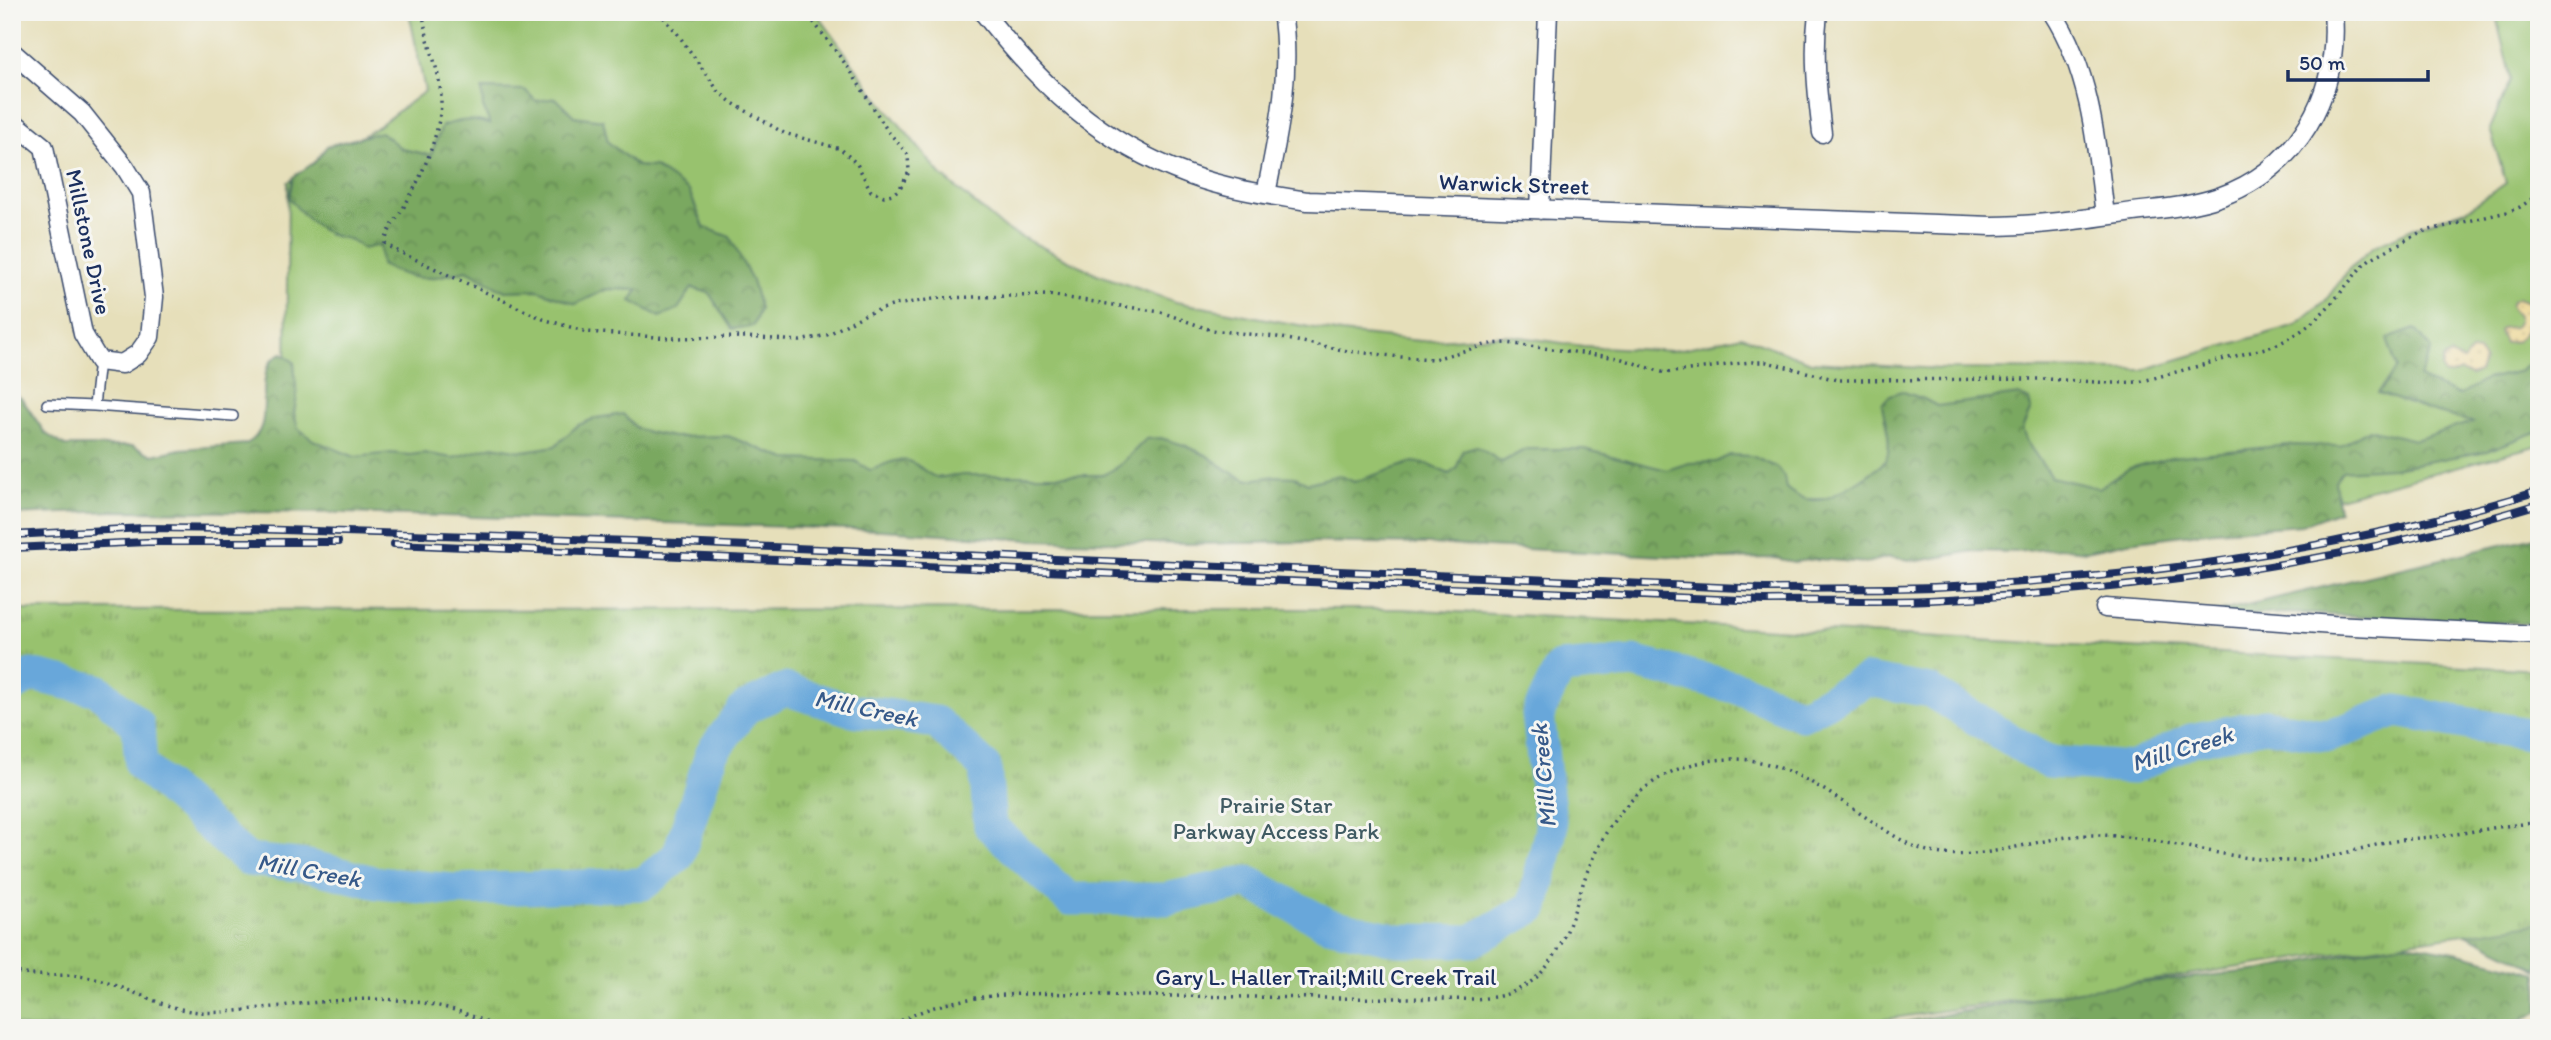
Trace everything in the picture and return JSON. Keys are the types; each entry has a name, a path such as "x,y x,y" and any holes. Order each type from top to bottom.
{"street":[{"name":"Warwick Street","path":"983,12 1051,90 1084,119 1119,143 1191,176 1266,194 1308,201 1992,226 2030,226 2189,204 2217,197 2261,176 2299,139 2314,116 2333,61 2333,12"},
{"path":"1266,194 1285,93 1286,36 1282,12"},
{"path":"1540,210 1548,12"},
{"path":"1818,12 1815,79 1822,133"},
{"path":"2052,12 2068,43 2089,104 2097,142 2105,216"},
{"name":"Millstone Drive","path":"12,52 82,113 125,167 141,194 154,297 150,337 138,354 122,364 99,361 83,334 44,147 12,121"},
{"path":"2105,608 2333,625 2539,635"}],"lane":[{"path":"94,406 99,361"},
{"path":"47,404 233,416"}],"path":[{"path":"423,12 439,77 440,115 420,173 385,243 543,319 587,332 671,338 746,337 800,341 827,335 866,314 895,304 940,298 1048,295 1161,312 1211,330 1401,357 1434,359 1489,344 1506,343 1619,358 1665,373 1766,362 1838,380 2046,379 2139,382 2273,346 2292,338 2318,319 2370,260 2421,232 2507,212 2539,194"},
{"path":"659,12 719,92 731,103 784,133 841,149 857,164 871,191 884,196 893,194 909,172 908,156 887,130 850,71 806,12"},
{"name":"Gary L. Haller Trail;Mill Creek Trail","path":"889,1028 916,1012 932,1007 1000,995 1369,999 1490,997 1513,992 1536,977 1556,955 1570,927 1594,856 1627,802 1661,777 1709,761 1754,760 1777,766 1825,791 1906,843 1951,854 2060,837 2112,836 2140,838 2239,857 2300,861 2320,859 2401,840 2539,823"},
{"path":"12,970 27,975 65,974 94,978 161,1004 199,1012 223,1012 346,999 406,1000 459,1009 498,1028"}],"green space":[{"path":"409,12 816,12 877,97 941,175 1005,229 1097,274 1176,302 1341,333 1421,341 1507,335 1583,346 1672,351 1742,336 1811,362 1942,369 2142,370 2296,325 2325,301 2349,269 2374,246 2421,225 2466,210 2506,183 2490,129 2511,79 2495,12 2539,12 2539,445 2316,504 285,484 288,182 377,127 425,91"},
{"path":"482,89 525,90 536,101 556,98 574,116 603,120 608,142 637,166 654,167 689,191 704,227 730,237 752,281 760,309 753,326 732,329 709,293 692,288 678,309 660,317 631,301 638,290 608,289 576,304 538,290 505,291 467,270 424,278 405,275 381,265 380,245 363,249 348,239 327,233 306,217 289,198 293,177 315,162 327,146 381,132 402,149 431,155 442,126 466,120 490,124 483,107"},
{"path":"2415,329 2432,349 2419,378 2459,395 2487,379 2521,371 2539,351 2539,431 2487,451 2393,468 2342,471 2335,481 2339,511 2302,525 2215,531 2129,542 2086,551 2060,548 2015,552 1974,551 1918,561 1889,557 1867,563 1817,559 1794,562 1775,558 1724,559 1428,544 1186,544 1029,540 882,530 344,513 117,511 12,515 12,392 22,399 45,433 65,446 133,446 153,455 180,449 246,444 256,436 262,424 266,371 272,361 282,353 294,362 297,397 294,413 298,428 313,440 355,457 424,453 453,458 493,446 522,451 543,448 555,446 578,425 596,418 623,414 636,428 673,437 728,436 786,459 855,461 870,470 902,460 939,477 1103,475 1119,466 1146,439 1161,438 1206,455 1234,474 1249,480 1275,476 1295,477 1308,483 1339,475 1354,482 1413,462 1427,464 1449,474 1456,469 1463,450 1476,446 1502,462 1526,449 1584,449 1667,470 1689,463 1716,462 1730,455 1752,456 1776,467 1790,492 1805,499 1816,500 1827,498 1849,487 1886,459 1888,439 1882,404 1890,395 1901,391 1937,406 2019,395 2029,400 2031,409 2022,429 2027,442 2051,477 2099,488 2130,468 2171,457 2288,445 2340,446 2369,429 2415,440 2472,422 2378,393 2397,368 2387,339"},
{"path":"2539,536 2539,624 2285,613 2192,618"},
{"name":"Prairie Star Parkway Access Park","path":"1401,609 2539,670 2539,923 1826,1028 27,1028 12,1024 12,610"},
{"path":"2539,864 2539,970 2466,934 2481,870"},
{"path":"2401,943 2455,952 2538,973 2539,1011 2514,1024 2500,1027 2473,1020 2471,1028 1870,1028 2100,987 2261,970"}],"sand":[{"path":"2518,298 2528,302 2528,323 2517,341 2504,343 2499,331 2502,328 2514,327 2518,321 2518,316 2511,306 2512,301"},
{"path":"2471,351 2479,352 2484,360 2479,372 2471,375 2460,371 2444,375 2441,369 2443,359 2451,355 2463,361"}],"waterway":[{"name":"Mill Creek","path":"12,687 31,675 98,690 138,725 141,765 248,860 308,866 378,883 454,890 643,884 678,856 712,752 745,708 785,689 851,710 936,722 985,767 990,826 1069,899 1166,899 1248,882 1327,924 1399,940 1472,941 1533,907 1551,829 1538,714 1560,668 1633,662 1739,688 1802,715 1867,680 1930,691 2047,762 2132,768 2191,740 2265,725 2329,736 2396,711 2539,736"}],"railway":[{"path":"12,535 144,528 251,529 631,541 1764,589 1891,588 2087,577 2240,558 2390,530 2539,491"},
{"path":"394,544 1765,601 1908,601 2082,590 2237,571 2391,543 2539,504"},
{"path":"12,548 147,542 338,542"}]}
